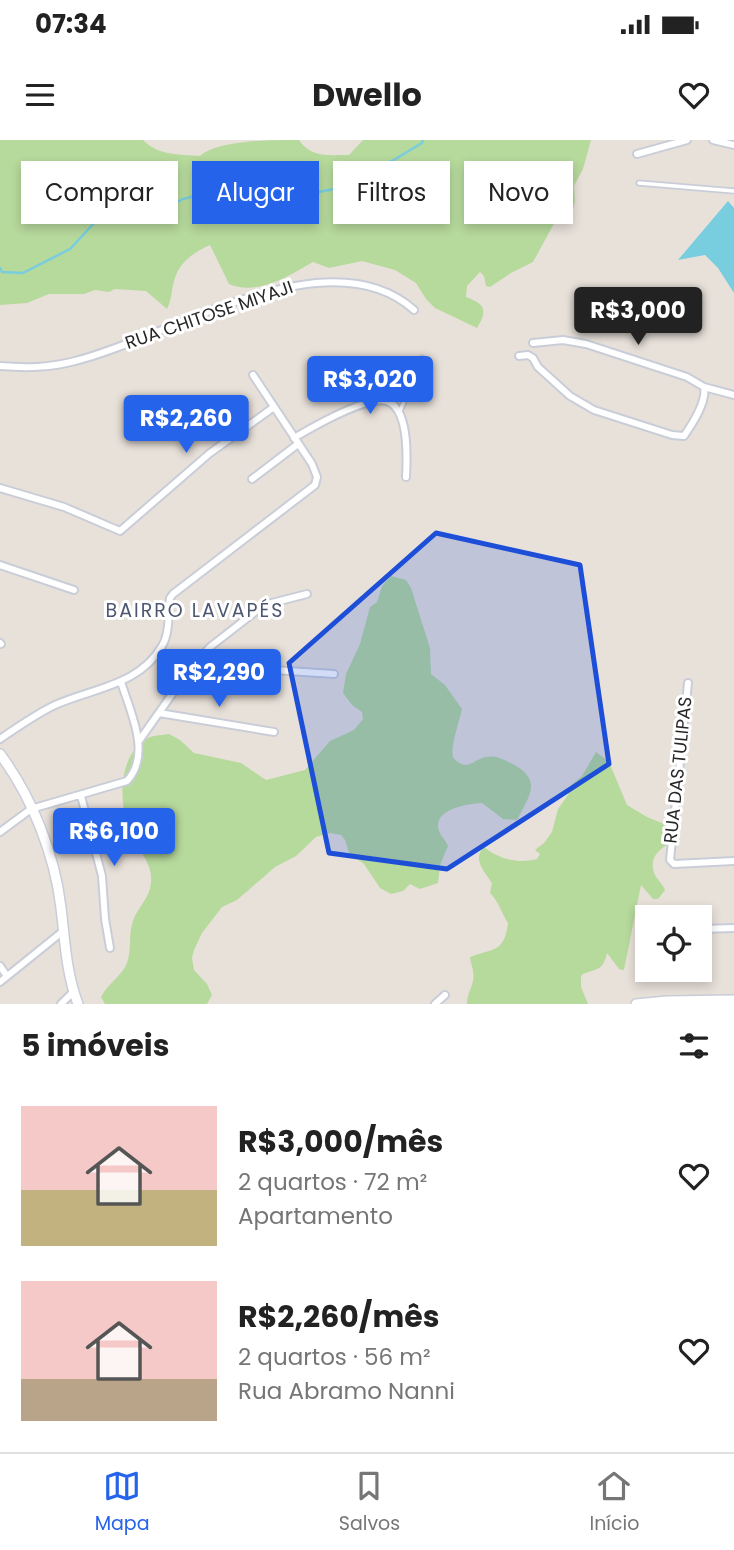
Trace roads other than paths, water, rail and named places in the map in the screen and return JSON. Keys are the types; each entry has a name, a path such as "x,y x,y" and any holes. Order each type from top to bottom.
{"main road":[{"path":"0,754 22,786 46,844 62,911 62,932 73,992 78,1004"},
{"path":"636,1004 667,1000 734,1000"}],"street":[{"path":"637,154 687,140"},
{"path":"713,140 734,145"},
{"name":"RUA CHITOSE MIYAJI","path":"0,366 29,368 77,361 271,291 306,283 339,281 373,286 400,297 414,310"},
{"path":"533,343 563,340 586,344 687,377 704,387 734,395"},
{"path":"519,356 528,355 533,358 538,367 570,396 594,410 672,435 684,436 688,430 706,396 704,387"},
{"path":"0,739 49,708 121,682 148,665 164,643 170,598 173,594 315,485 316,472 253,375"},
{"path":"253,479 296,441 325,421 374,401 386,401 399,413 408,452 406,477"},
{"path":"0,488 64,507 120,530 210,453 274,407"},
{"path":"0,565 74,590"},
{"path":"139,741 210,647 254,610 307,594"},
{"path":"194,665 334,674"},
{"path":"0,832 31,809 127,781 132,776 139,741 121,682"},
{"name":"RUA DAS TULIPAS","path":"688,682 669,857 674,864 734,861"},
{"path":"159,713 274,732"},
{"path":"81,796 102,876 110,948"},
{"path":"712,929 734,928"},
{"path":"0,982 62,932"},
{"path":"0,966 7,976"},
{"path":"61,1004 73,992"},
{"path":"435,1004 444,995"}],"lane":[{"path":"639,183 734,191"},
{"path":"399,413 422,358"}],"water":[{"path":"728,201 734,208 734,293 718,268 705,255 678,260"}],"waterway":[{"path":"0,268 2,272 23,273 70,249 109,207 147,217 183,199 207,193 233,198 260,208 287,209 299,196 334,189 352,176 392,161 423,140"}],"district":[{"name":"BAIRRO LAVAPÉS","path":"195,610"}]}
